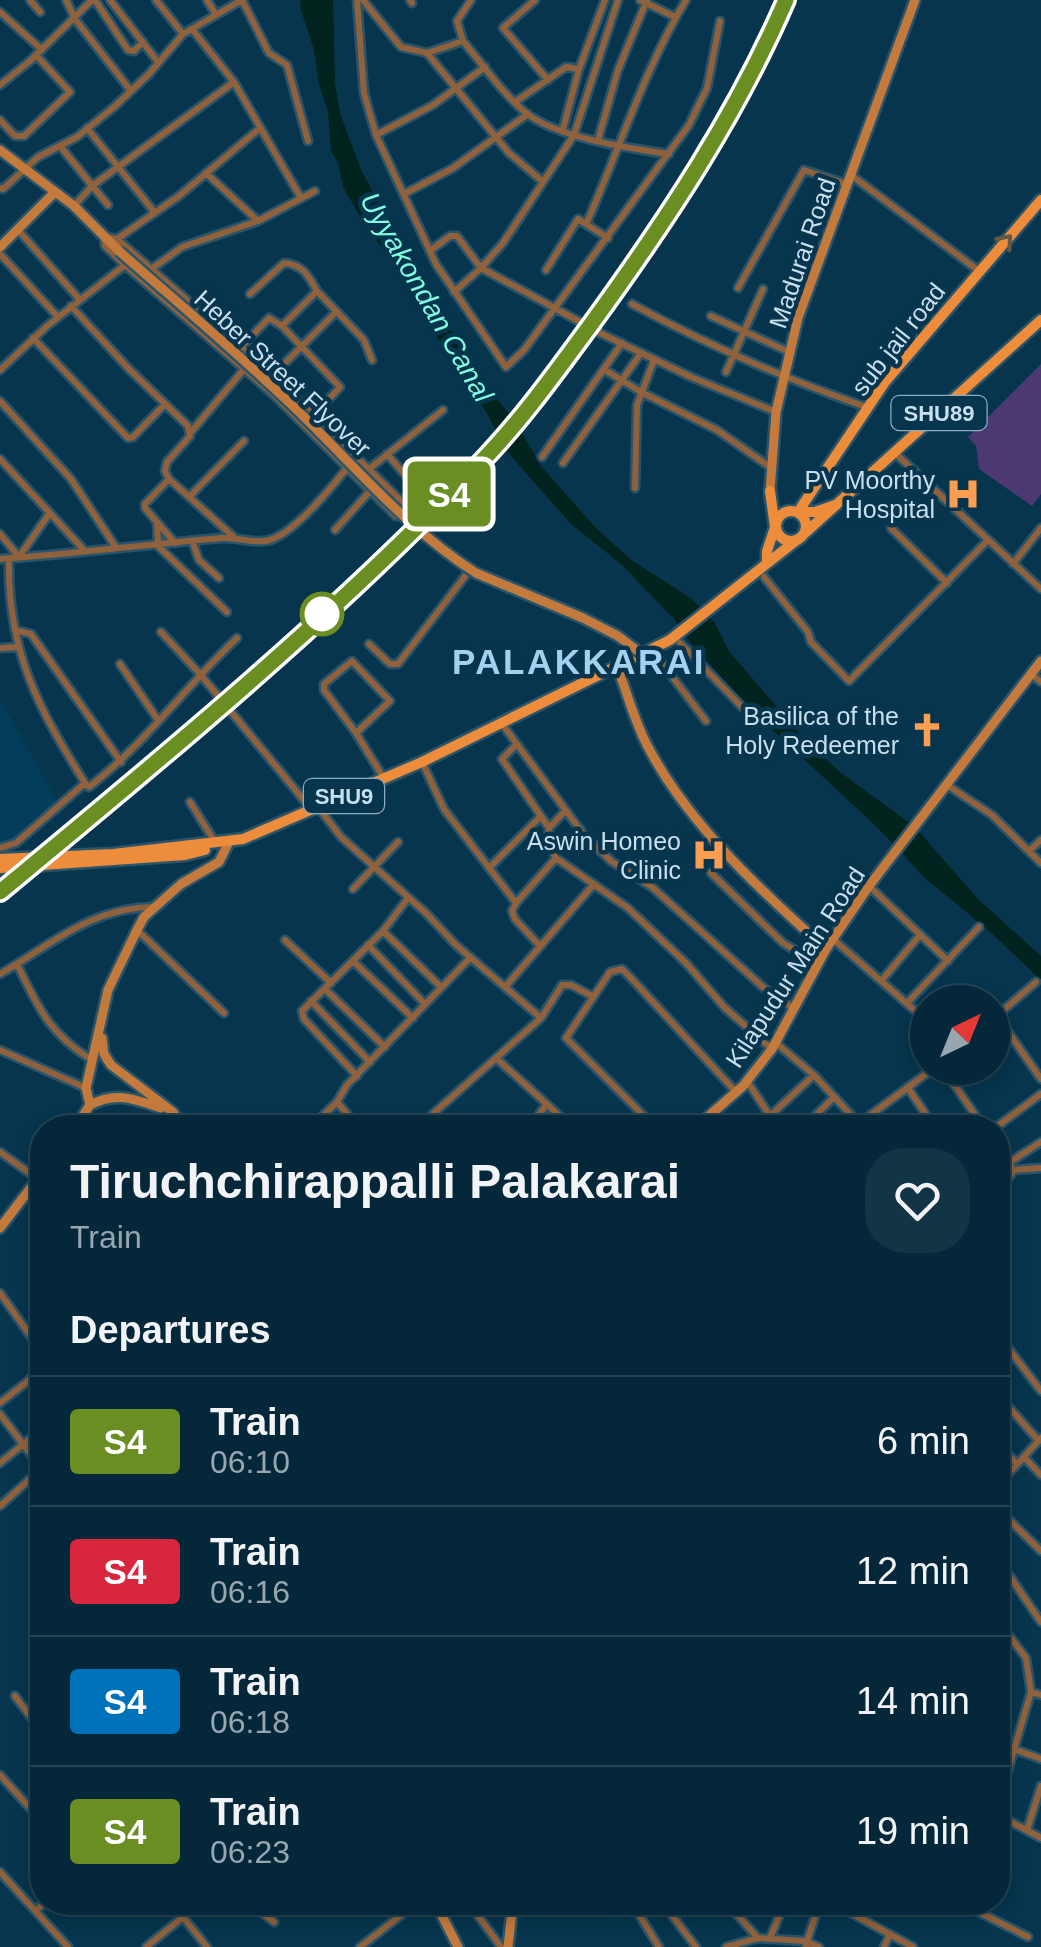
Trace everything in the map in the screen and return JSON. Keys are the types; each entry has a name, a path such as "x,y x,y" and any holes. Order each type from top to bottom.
{"main road":[{"name":"sub jail road","path":"793,511 885,382 1041,200"},
{"name":"SHU89","path":"802,536 1041,320"},
{"path":"770,491 806,524 802,536 784,539 776,527"},
{"name":"Madurai Road","path":"770,491 776,527"},
{"path":"763,570 780,514 815,512 835,505"},
{"name":"SHU9","path":"0,868 185,855 316,810 670,640 802,536"},
{"name":"SHU9","path":"0,859 113,854 229,842"}],"street":[{"path":"30,0 40,12"},
{"path":"66,0 73,16 131,91"},
{"path":"0,85 93,0 128,50 134,51 143,42"},
{"path":"110,0 159,62"},
{"path":"156,0 183,34"},
{"path":"208,0 215,13"},
{"path":"1,191 38,156 87,128 131,91 183,34 242,0 266,49 287,65 308,141"},
{"path":"360,0 380,18 397,45 427,53 464,41"},
{"path":"360,0 364,93 376,136 454,292 506,367 524,350 669,154 706,88 720,21"},
{"path":"471,0 457,21 464,41 528,114 574,134 669,154"},
{"path":"535,0 503,28 548,80"},
{"path":"563,129 579,70 605,0"},
{"path":"454,292 504,243 574,134 618,0"},
{"path":"586,222 633,107 686,0"},
{"name":"Madurai Road","path":"770,491 776,412 798,318 915,0"},
{"path":"598,140 618,70 644,1 675,18"},
{"path":"0,12 39,52 70,92 24,136 14,136 0,120"},
{"path":"192,28 234,82 301,198"},
{"path":"427,53 509,153 542,181"},
{"path":"376,136 433,105 485,67"},
{"path":"515,102 566,68 579,70"},
{"path":"74,206 92,186 234,82"},
{"path":"404,194 453,168 528,114"},
{"path":"87,128 155,213"},
{"path":"116,239 155,213 260,128"},
{"path":"60,146 108,205"},
{"name":"Heber Street Flyover","path":"0,150 74,206 460,563 584,618 643,655"},
{"path":"738,288 804,170 848,180 979,271"},
{"path":"206,173 258,222"},
{"path":"150,270 182,247 258,222 315,191"},
{"path":"55,192 0,250 58,317"},
{"path":"546,270 578,220 608,238"},
{"path":"19,231 80,300"},
{"path":"431,250 456,236 482,268 584,324"},
{"path":"396,516 244,368 105,246 104,237 116,239 242,346 404,504"},
{"path":"250,294 284,262 297,264 364,340 372,360"},
{"path":"0,370 71,306 125,265"},
{"path":"726,372 763,289"},
{"path":"282,326 317,291"},
{"path":"632,304 669,324 869,408"},
{"path":"71,306 191,432"},
{"path":"273,375 336,312"},
{"path":"712,316 789,352"},
{"path":"242,346 269,318 282,326 340,387 314,415"},
{"path":"600,333 776,412"},
{"path":"33,338 128,438 165,404"},
{"path":"542,457 622,343"},
{"path":"562,463 641,353"},
{"path":"636,488 635,427 641,392 654,360"},
{"path":"236,539 170,480 165,471 191,432 244,368"},
{"path":"605,370 717,430 770,467"},
{"path":"0,401 72,479 116,546"},
{"path":"370,470 443,410"},
{"path":"189,498 244,441"},
{"path":"895,453 1041,589"},
{"path":"387,454 426,499"},
{"path":"237,638 121,762 89,787 53,732 25,674 4,559 57,556 116,546 272,540 289,530 346,470 355,455"},
{"path":"0,460 84,550"},
{"path":"170,480 145,504 147,514 175,543"},
{"path":"335,530 370,491"},
{"path":"19,557 49,514"},
{"path":"157,524 158,546 227,612"},
{"path":"892,528 946,582"},
{"path":"1013,564 1041,528"},
{"path":"0,534 19,557"},
{"path":"763,570 808,632 811,642 849,681 988,540"},
{"path":"193,543 199,560 218,578"},
{"path":"368,644 390,664 398,664 466,575"},
{"path":"16,630 31,634 121,762"},
{"path":"161,632 340,837 541,1018"},
{"path":"680,643 748,712"},
{"path":"0,648 18,647"},
{"path":"658,658 706,721"},
{"path":"356,733 390,701 352,661 323,687 383,777"},
{"name":"Kilapudur Main Road","path":"710,1115 747,1081 774,1046 826,949 869,886 1041,661"},
{"path":"120,664 158,720"},
{"path":"619,672 646,743 675,791 756,881 826,949"},
{"path":"1031,674 1041,682"},
{"path":"506,728 565,811 611,861 652,887 764,988 796,1010"},
{"path":"516,745 502,759 549,828"},
{"path":"422,762 444,808 516,903"},
{"path":"0,848 16,844 85,783"},
{"path":"947,784 992,815 1041,863"},
{"path":"190,802 215,844"},
{"path":"565,811 549,828 548,843 556,858 628,908 696,972 726,1008 814,1076 849,1115"},
{"path":"488,868 540,817"},
{"path":"1029,851 1041,840"},
{"path":"90,1105 86,1088 108,990 137,930 155,906 181,884 220,862 229,842"},
{"path":"352,889 398,842"},
{"path":"540,946 512,912 556,858"},
{"path":"711,873 782,943 819,965"},
{"path":"506,986 594,884"},
{"path":"869,886 948,960"},
{"path":"357,1076 302,1015 408,898"},
{"path":"0,974 80,923 109,912 155,906"},
{"path":"833,939 908,1002 978,928"},
{"path":"137,930 224,1012"},
{"path":"382,931 441,987"},
{"path":"882,980 919,936"},
{"path":"285,940 385,1047"},
{"path":"368,945 426,1004"},
{"path":"324,1115 470,958"},
{"path":"353,961 412,1018"},
{"path":"18,964 45,1021 71,1048 93,1060"},
{"path":"643,1115 566,1038 610,972 622,969 736,1092"},
{"path":"1010,1005 1036,982"},
{"path":"432,1115 541,1018 562,985 592,996"},
{"path":"311,1001 370,1062"},
{"path":"101,1030 104,1054 110,1065 177,1115"},
{"path":"1010,1038 1041,1079"},
{"path":"0,1050 86,1088"},
{"path":"496,1058 558,1115"},
{"path":"771,1115 814,1076"},
{"path":"747,1081 769,1115"},
{"path":"872,1115 912,1085"},
{"path":"955,1085 975,1115"},
{"path":"908,1088 926,1115"},
{"path":"1010,1117 1041,1094"},
{"path":"83,1115 90,1105 103,1098 126,1096 174,1115"},
{"path":"816,1115 834,1097"},
{"path":"337,1102 348,1115"},
{"path":"538,1115 546,1105"},
{"path":"1010,1170 1041,1142"},
{"path":"0,1152 30,1170"},
{"path":"1012,1166 1041,1168"},
{"path":"0,1228 30,1189"},
{"path":"0,1293 30,1335"},
{"path":"1010,1350 1041,1391"},
{"path":"0,1403 30,1379"},
{"path":"1010,1408 1040,1440 1010,1472"},
{"path":"0,1414 30,1453"},
{"path":"0,1464 30,1440"},
{"path":"1010,1457 1017,1464"},
{"path":"1024,1457 1041,1474"},
{"path":"0,1506 30,1479"},
{"path":"1010,1521 1041,1551"},
{"path":"1010,1577 1041,1622"},
{"path":"1010,1637 1026,1658 1031,1692 1010,1760"},
{"path":"1031,1692 1041,1694"},
{"path":"15,1696 30,1716"},
{"path":"1010,1748 1041,1759"},
{"path":"0,1776 30,1809"},
{"path":"1027,1830 1041,1786"},
{"path":"1010,1821 1041,1838"},
{"path":"0,1872 30,1904"},
{"path":"40,1915 68,1947"},
{"path":"265,1915 274,1922"},
{"path":"360,1947 401,1915"},
{"path":"441,1915 458,1947"},
{"path":"478,1915 504,1947"},
{"path":"504,1947 510,1915"},
{"path":"639,1915 659,1947"},
{"path":"672,1915 696,1947"},
{"path":"738,1915 758,1938"},
{"path":"770,1938 779,1915"},
{"path":"806,1943 816,1915"},
{"path":"855,1915 913,1947"},
{"path":"985,1915 1028,1937"},
{"path":"146,1947 183,1917 207,1947"},
{"path":"884,1947 890,1934"},
{"path":"726,1947 758,1938 819,1947"}],"shaded area":[{"path":"1041,364 1041,494 1032,506 979,469 976,446 968,437"},
{"path":"0,699 58,803 29,822 11,842 0,846"}],"water":[{"name":"Uyyakondan Canal","path":"301,0 333,0 335,83 340,113 361,170 472,368 515,421 541,466 594,526 630,559 692,599 715,623 729,651 805,740 840,772 915,827 977,898 1041,956 1041,980 925,878 878,828 748,707 674,619 622,565 571,524 510,455 477,396 413,301 404,277 368,230 343,187 331,151 328,111"}],"tunnel":[{"path":"584,324 600,333"}],"railway":[{"path":"0,892 310,629 499,443 592,323 673,207 745,85 786,0"}],"train":[{"name":"S4","path":"0,892 249,680 395,548 486,458 578,341 686,187 786,0"}],"place":[{"name":"PV Moorthy Hospital","path":"963,494"},
{"name":"Basilica of the Holy Redeemer","path":"927,730"},
{"name":"Aswin Homeo Clinic","path":"709,855"}],"district":[{"name":"PALAKKARAI","path":"579,662"}]}
